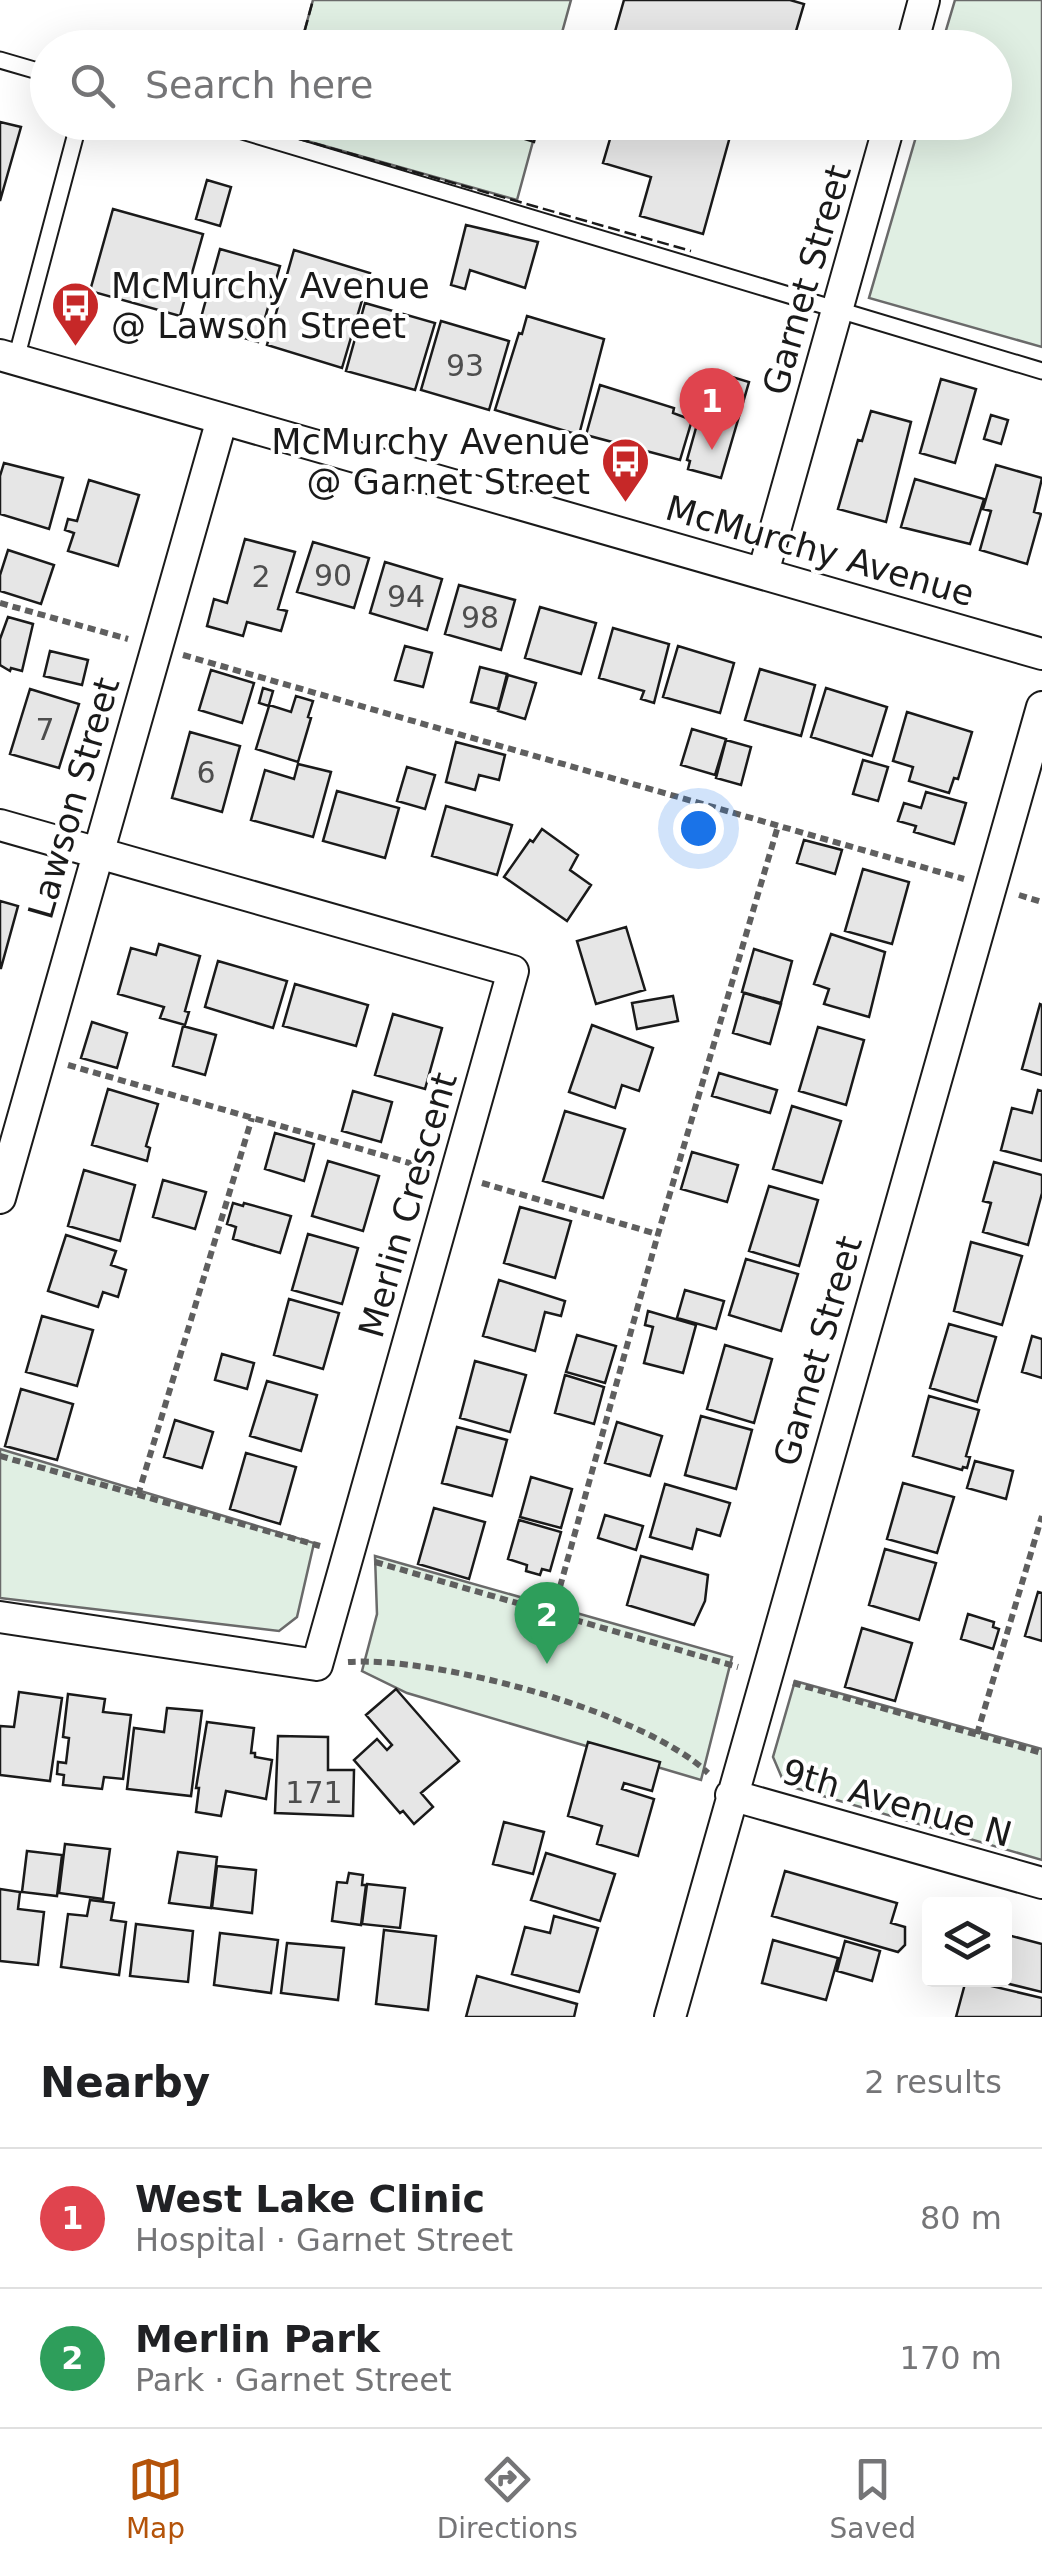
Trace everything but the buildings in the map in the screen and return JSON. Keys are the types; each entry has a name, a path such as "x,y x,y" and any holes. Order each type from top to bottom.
{"street":[{"path":"916,30 924,0"},
{"name":"Garnet Street","path":"763,573 885,140"},
{"name":"McMurchy Avenue","path":"8,357 1042,654"},
{"name":"Lawson Street","path":"0,1198 222,419"},
{"name":"Garnet Street","path":"670,2017 1042,707"},
{"name":"Merlin Crescent","path":"0,825 514,972 317,1664"},
{"path":"0,1616 317,1664"},
{"name":"9th Avenue N","path":"731,1795 1042,1883"}],"lane":[{"path":"0,60 30,69"},
{"path":"8,357 74,140"},
{"path":"272,140 1042,371"}],"path":[{"path":"0,603 1042,902"},
{"path":"553,1612 658,1234 778,826"},
{"path":"39,1056 658,1234"},
{"path":"138,1495 252,1118"},
{"path":"0,1456 1042,1753"},
{"path":"977,1734 1042,1516"},
{"path":"317,1664 382,1660 498,1682 602,1715 662,1742 696,1762 731,1795"}],"green space":[{"path":"313,0 571,0 563,30 305,30"},
{"path":"955,0 1042,0 1042,347 869,298 915,140 1012,140 1012,30 946,30"},
{"path":"303,140 533,140 517,200"},
{"path":"0,1449 314,1543 297,1617 279,1631 0,1598"},
{"path":"375,1556 732,1657 701,1780 407,1693 362,1671 377,1614"},
{"path":"795,1681 1042,1749 1042,1860 785,1785 773,1757"}],"fence":[{"path":"305,30 313,0"},
{"path":"303,140 691,251"}],"place":[{"name":"McMurchy Avenue @ Lawson Street","path":"76,348"},
{"name":"West Lake Clinic","path":"712,450"},
{"name":"McMurchy Avenue @ Garnet Street","path":"625,504"},
{"name":"Merlin Park","path":"547,1664"}]}
